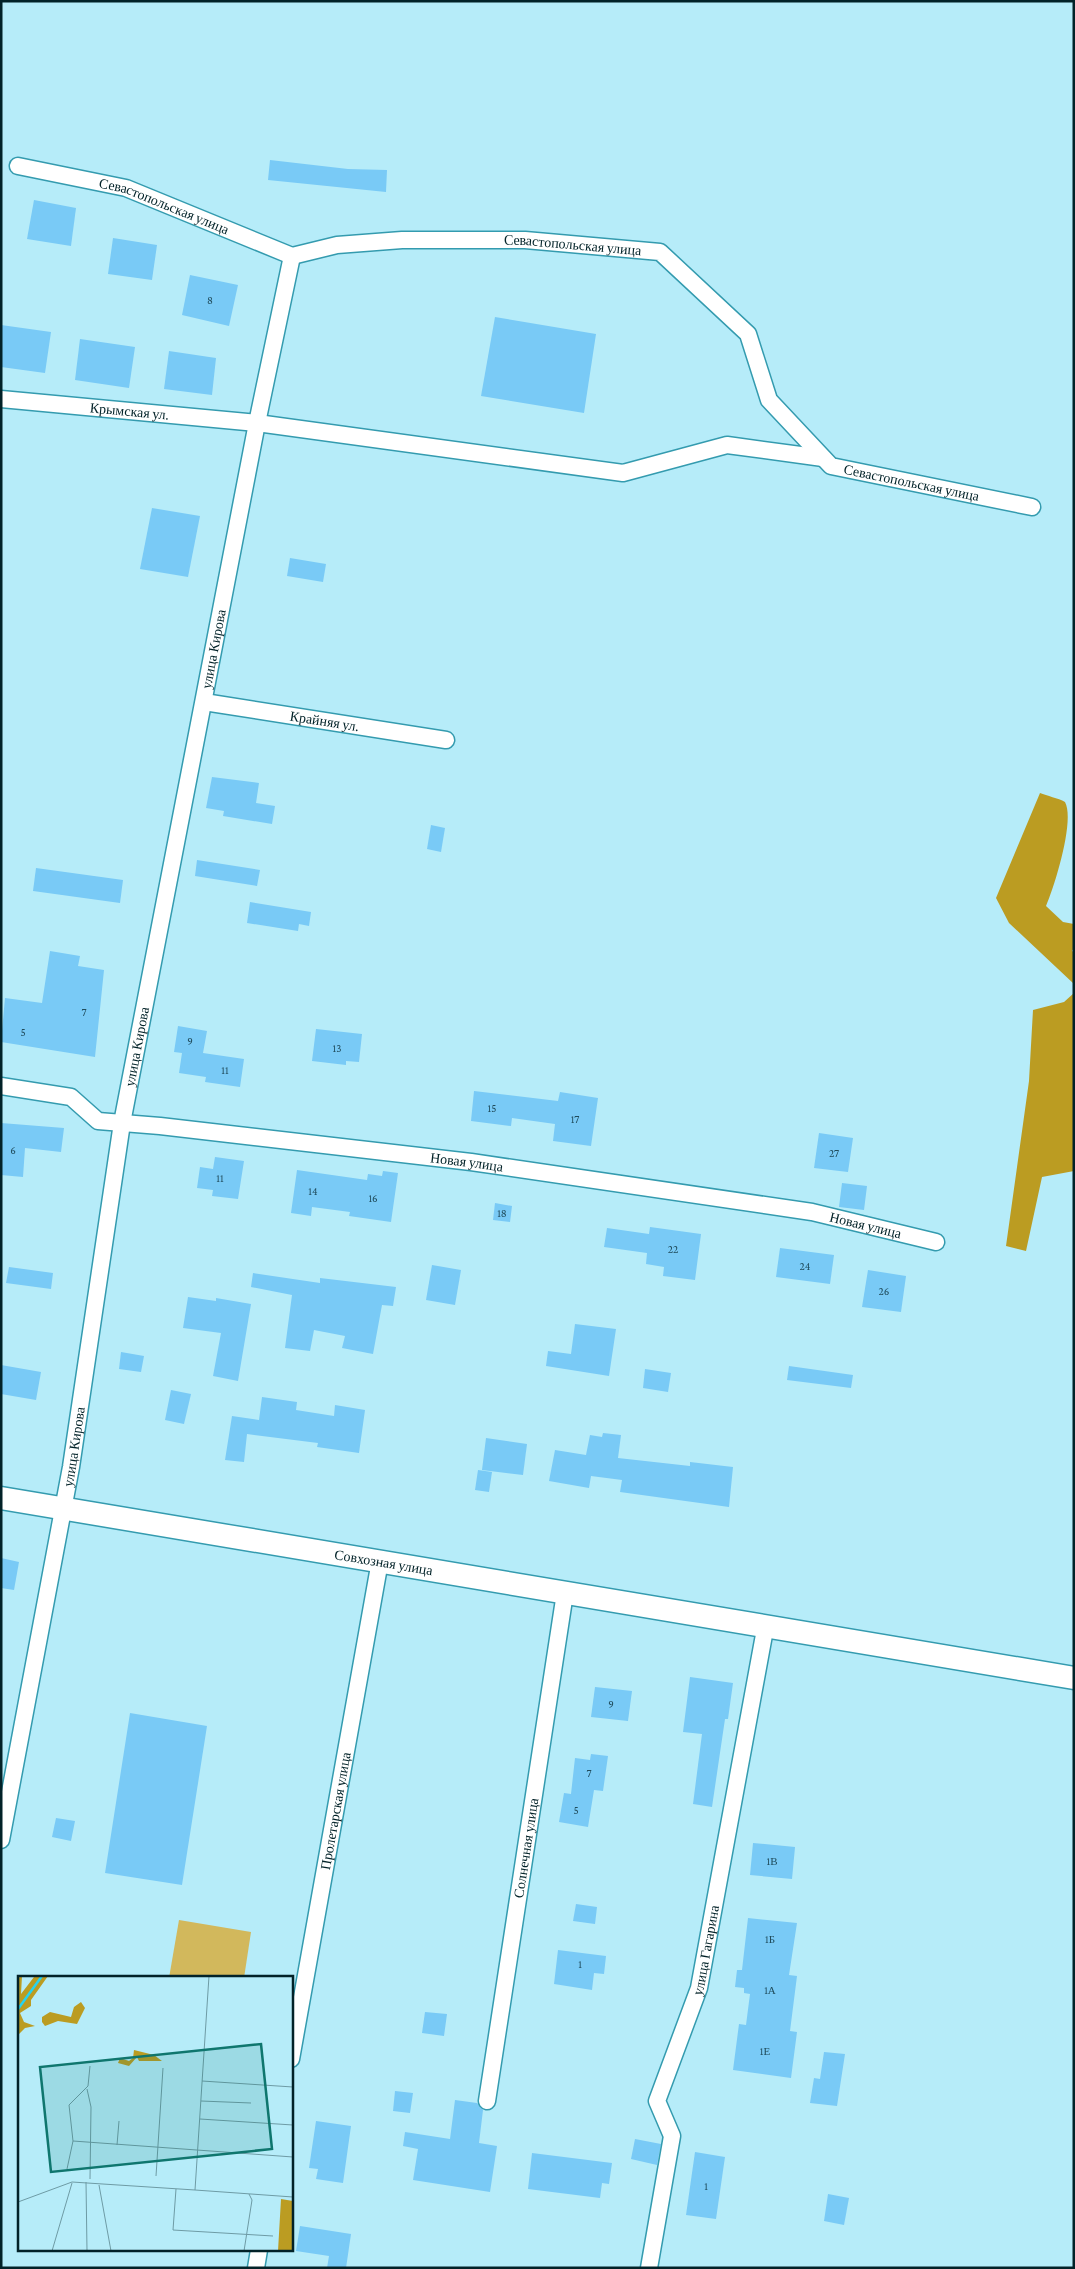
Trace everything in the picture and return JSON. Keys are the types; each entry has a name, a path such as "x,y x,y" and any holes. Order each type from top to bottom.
{"main road":[{"name":"Совхозная улица","path":"1,1498 380,1561 564,1594 766,1624 1074,1678"}],"street":[{"name":"Севастопольская улица","path":"18,166 126,188 292,256 337,245 402,240 525,240 660,252 748,334 769,400 831,466 1032,507"},
{"name":"улица Кирова","path":"1,1840 64,1509 122,1123 257,423 292,256"},
{"name":"Крымская ул.","path":"1,399 257,423 623,473 727,445 823,458"},
{"name":"Крайняя ул.","path":"204,702 446,740"},
{"name":"Новая улица","path":"1,1086 71,1097 98,1121 471,1162 803,1210 936,1242"},
{"name":"Пролетарская улица","path":"292,2053 380,1561"},
{"name":"Солнечная улица","path":"487,2101 564,1594"},
{"name":"улица Гагарина","path":"649,2268 672,2136 657,2101 700,1988 766,1624"},
{"path":"256,2268 259,2252"}],"shaded area":[{"path":"1040,793 1065,802 1067,811 1068,823 1063,853 1046,906 1063,922 1074,924 1074,948 1072,951 1074,952 1074,984 1009,923 996,898"},
{"path":"1074,993 1074,1171 1042,1177 1026,1251 1006,1246 1029,1081 1033,1010 1064,1002"},
{"path":"179,1920 251,1932 244,1976 169,1976"}],"building":[{"path":"270,160 348,169 387,170 386,192 268,180"},
{"path":"34,200 76,208 71,246 27,239"},
{"path":"113,238 157,245 152,280 108,274"},
{"path":"190,275 238,285 229,326 182,315"},
{"path":"495,317 596,334 584,413 481,396"},
{"path":"1,325 51,332 45,373 1,367"},
{"path":"80,339 135,347 129,388 75,380"},
{"path":"169,351 216,358 212,395 164,389"},
{"path":"152,508 200,516 188,577 140,569"},
{"path":"290,558 326,564 323,582 287,576"},
{"path":"212,777 259,783 256,803 275,806 272,824 223,816 224,811 206,808"},
{"path":"431,825 445,828 441,852 427,849"},
{"path":"197,860 260,870 257,886 195,876"},
{"path":"36,868 123,880 120,903 33,891"},
{"path":"250,902 311,912 309,926 299,924 298,931 247,923"},
{"path":"50,951 80,956 78,966 104,970 95,1057 1,1042 5,998 42,1003"},
{"path":"178,1026 207,1031 203,1053 244,1059 240,1087 205,1082 206,1077 179,1073 182,1053 174,1052"},
{"path":"316,1029 362,1034 359,1062 346,1061 346,1065 312,1061"},
{"path":"474,1091 558,1101 560,1092 598,1098 591,1146 553,1141 555,1124 512,1118 511,1126 471,1121"},
{"path":"1,1123 64,1128 61,1152 25,1148 23,1177 1,1175"},
{"path":"819,1133 853,1138 848,1172 814,1168"},
{"path":"215,1157 244,1161 238,1199 212,1196 213,1190 197,1188 200,1167 213,1169"},
{"path":"297,1170 367,1180 368,1174 382,1176 383,1171 398,1173 391,1222 349,1216 350,1212 312,1207 311,1216 291,1213"},
{"path":"842,1183 867,1186 864,1210 839,1207"},
{"path":"495,1203 512,1206 510,1222 493,1220"},
{"path":"650,1227 701,1234 695,1280 663,1276 664,1267 646,1264 647,1253 604,1247 607,1228 649,1234"},
{"path":"780,1248 834,1255 830,1284 776,1277"},
{"path":"432,1265 461,1270 455,1305 426,1300"},
{"path":"9,1267 53,1273 51,1289 6,1283"},
{"path":"868,1270 906,1276 901,1312 862,1307"},
{"path":"253,1273 320,1283 320,1278 396,1287 393,1306 382,1305 373,1354 342,1348 345,1336 314,1330 310,1351 285,1348 292,1295 251,1287"},
{"path":"188,1297 216,1301 216,1298 251,1304 238,1381 213,1376 221,1333 183,1328"},
{"path":"575,1324 616,1329 609,1376 546,1366 548,1351 571,1354"},
{"path":"121,1352 144,1356 141,1372 119,1369"},
{"path":"1,1365 41,1372 36,1400 1,1394"},
{"path":"789,1366 853,1375 851,1388 787,1380"},
{"path":"645,1369 671,1373 668,1392 643,1388"},
{"path":"171,1390 191,1394 184,1424 165,1420"},
{"path":"262,1397 297,1402 296,1410 334,1416 335,1405 365,1410 359,1453 317,1447 318,1443 247,1434 244,1462 225,1460 232,1416 259,1420"},
{"path":"603,1433 621,1435 618,1458 690,1466 690,1462 733,1467 729,1507 620,1492 622,1480 591,1476 589,1488 549,1481 555,1450 586,1455 590,1435 602,1437"},
{"path":"486,1438 527,1444 523,1475 482,1470"},
{"path":"478,1470 492,1472 489,1492 475,1490"},
{"path":"1,1558 19,1562 14,1590 1,1588"},
{"path":"690,1677 733,1683 728,1719 725,1719 712,1807 693,1804 702,1734 683,1732"},
{"path":"595,1687 632,1691 628,1721 591,1717"},
{"path":"130,1713 207,1726 182,1885 105,1873"},
{"path":"591,1754 608,1756 603,1791 594,1790 588,1827 559,1822 564,1793 571,1794 575,1758 590,1760"},
{"path":"56,1818 75,1821 71,1841 52,1837"},
{"path":"753,1843 795,1847 792,1879 750,1875"},
{"path":"576,1904 597,1907 595,1924 573,1921"},
{"path":"748,1918 797,1923 789,1975 797,1976 790,2031 797,2032 791,2078 733,2070 739,2024 746,2025 750,1994 744,1993 744,1988 735,1987 737,1970 742,1970"},
{"path":"558,1950 606,1956 604,1974 594,1973 592,1990 554,1984"},
{"path":"425,2012 447,2014 444,2036 422,2033"},
{"path":"824,2052 845,2054 837,2106 810,2103 814,2078 820,2079"},
{"path":"395,2091 413,2093 410,2113 393,2111"},
{"path":"455,2100 477,2103 483,2110 479,2143 497,2146 490,2192 413,2180 418,2149 403,2146 405,2132 450,2139"},
{"path":"316,2121 351,2126 343,2183 316,2179 318,2169 309,2168"},
{"path":"635,2139 661,2144 657,2165 631,2159"},
{"path":"695,2152 725,2157 716,2219 686,2215"},
{"path":"532,2153 612,2163 609,2184 602,2183 600,2198 528,2189"},
{"path":"828,2194 849,2198 844,2225 824,2221"},
{"path":"300,2226 351,2234 346,2268 327,2268 329,2256 296,2251"}]}
